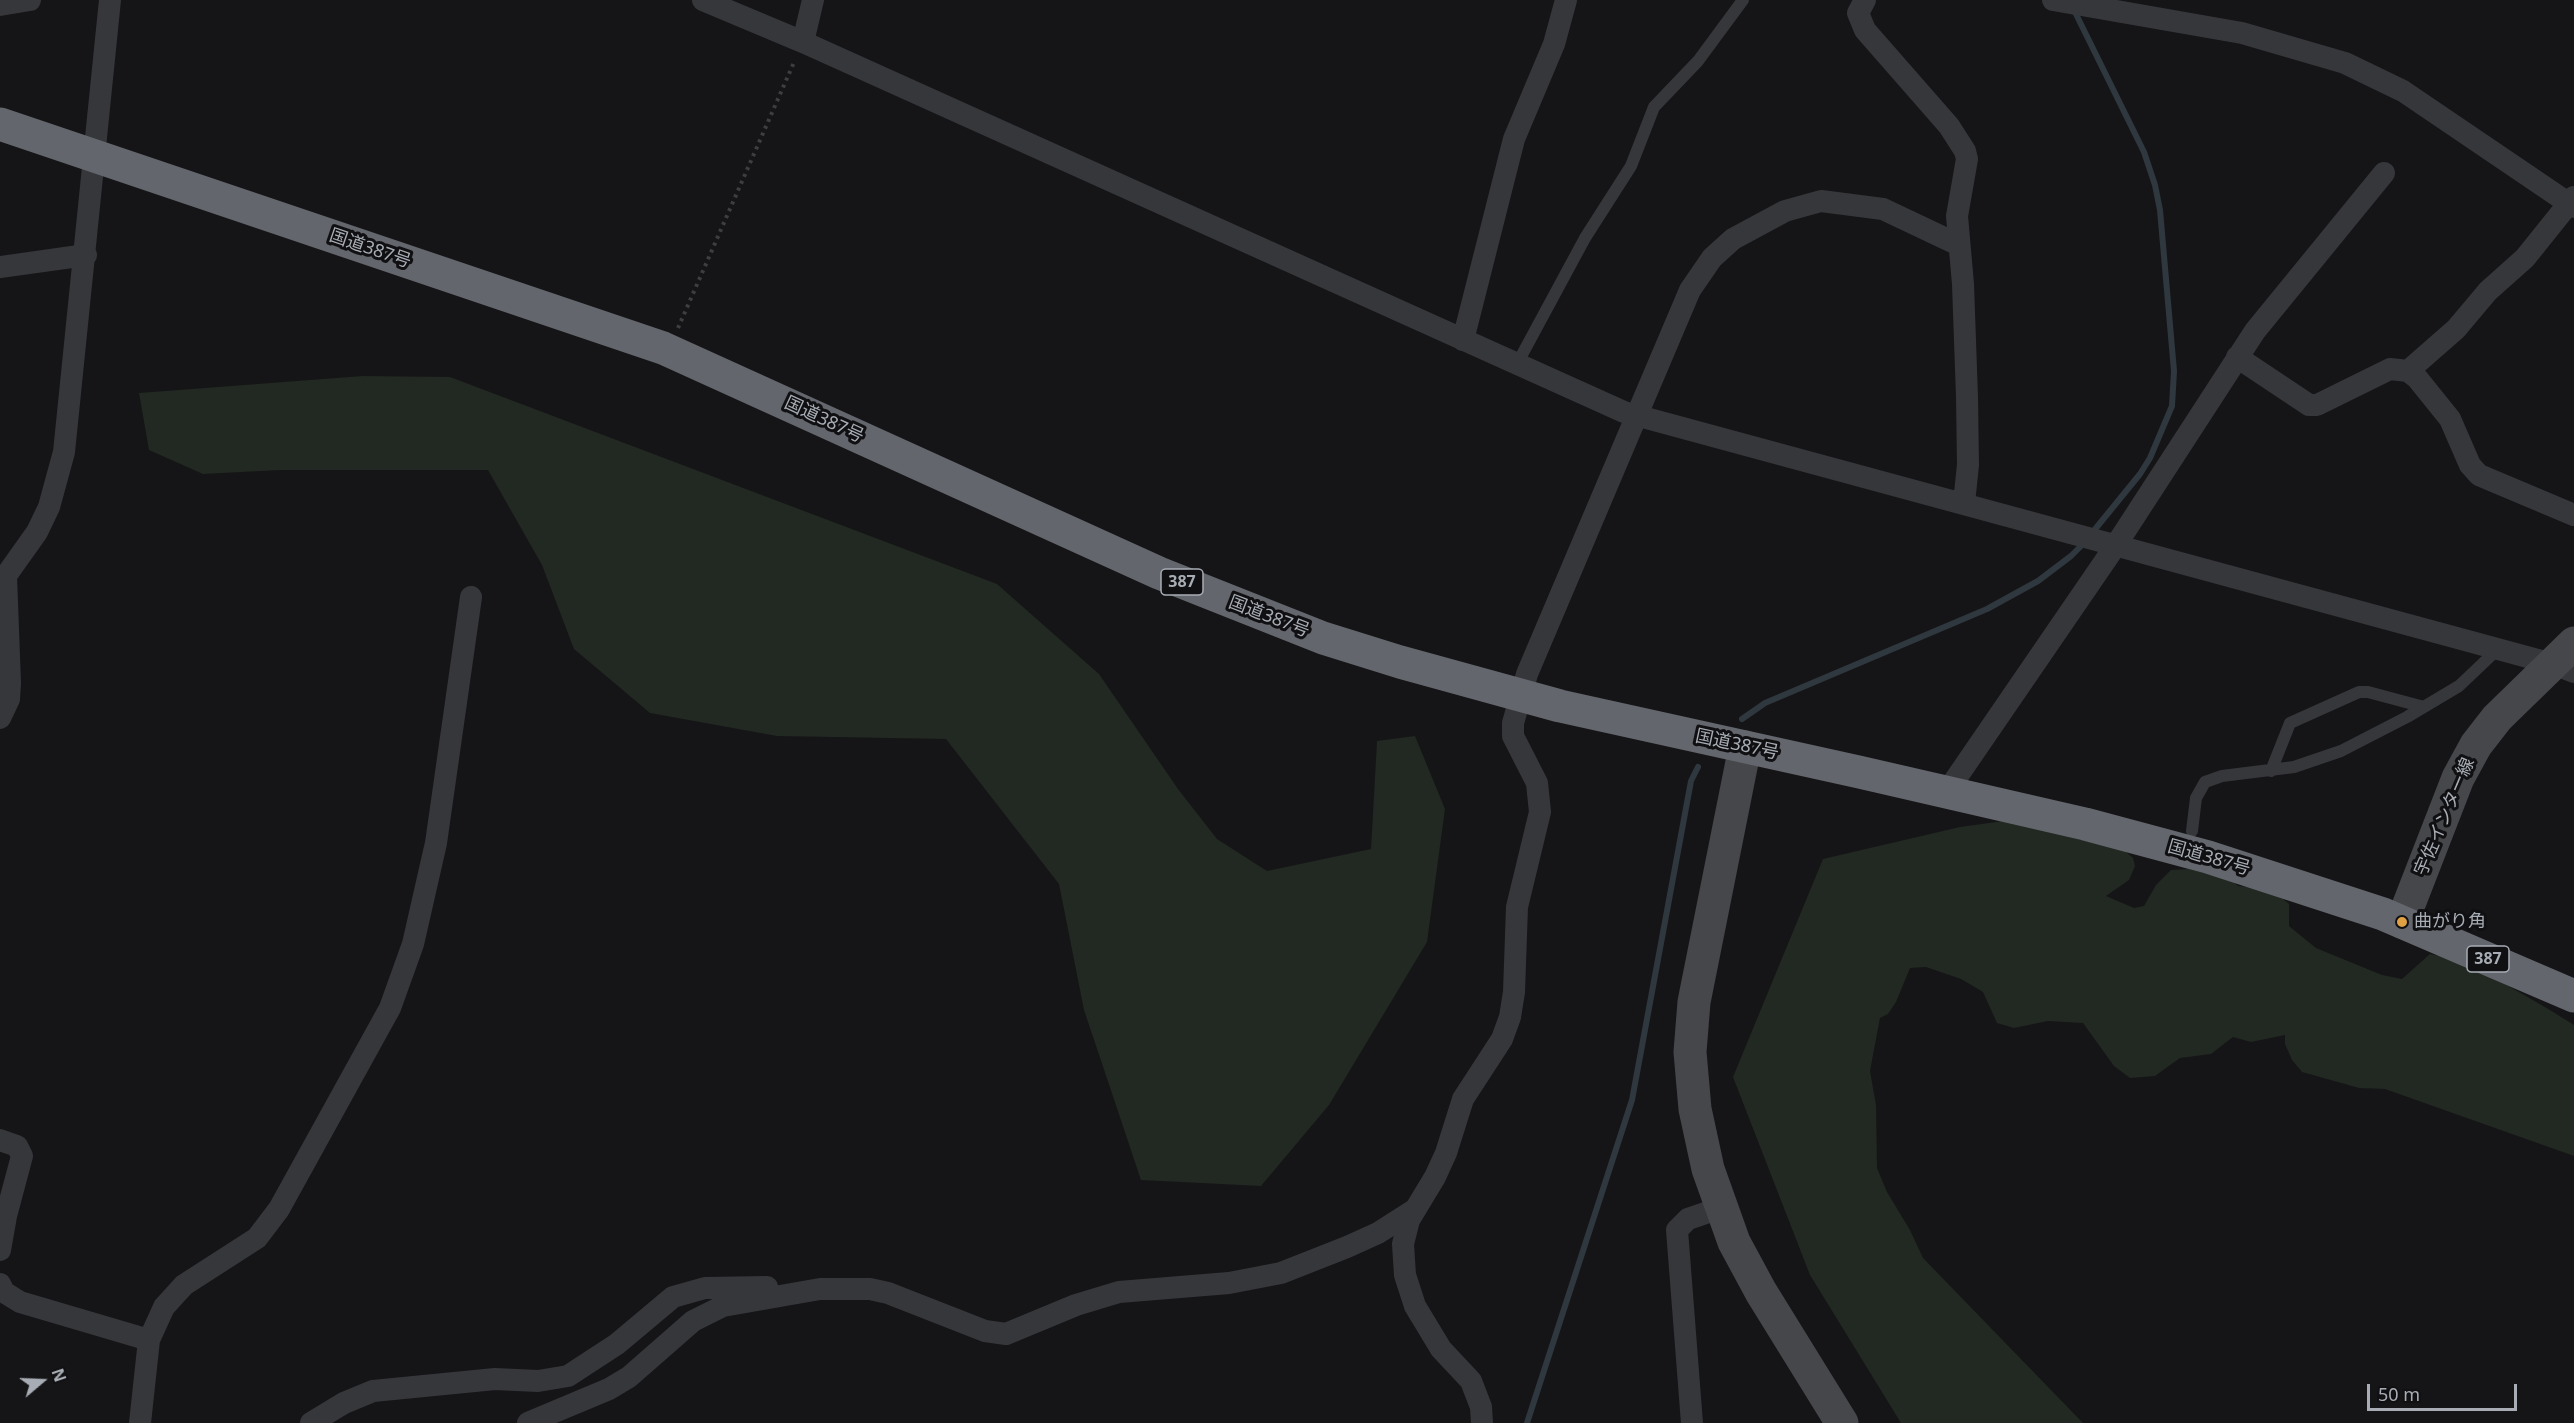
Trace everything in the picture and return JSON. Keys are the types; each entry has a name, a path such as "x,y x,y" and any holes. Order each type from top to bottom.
{"highway":[{"name":"国道387号","path":"0,123 571,315 669,351 1149,568 1254,612 1365,651 1520,695 2166,845 2252,870 2402,921 2574,996"}],"street":[{"path":"0,5 30,0"},
{"path":"0,718 9,699 10,683 3,580 37,532 49,507 64,452 72,396 110,0"},
{"path":"703,0 802,42 1637,416 2498,649 2567,659"},
{"path":"802,42 813,0"},
{"path":"1463,340 1514,139 1556,38 1566,0"},
{"path":"1865,0 1858,13 1865,30 1949,126 1965,151 1967,159 1957,216 1963,284 1968,465 1964,503"},
{"path":"2053,0 2242,33 2345,63 2403,92 2573,203 2540,241 2488,291 2456,329 2408,371"},
{"path":"1946,793 2116,545 2260,323 2384,173"},
{"path":"1482,1423 1481,1407 1471,1381 1441,1349 1415,1306 1405,1275 1403,1244 1409,1220 1436,1177 1446,1153 1463,1099 1502,1039 1510,1017 1514,992 1517,907 1540,812 1537,783 1513,736 1513,723 1520,695 1690,290 1701,272 1733,239 1785,211 1821,201 1883,209 1959,245"},
{"path":"0,267 86,255"},
{"path":"2238,357 2309,405 2317,405 2390,369 2408,371 2417,378 2453,424 2470,465 2479,475 2574,514"},
{"path":"140,1423 149,1340 164,1307 184,1285 257,1238 279,1209 390,1008 412,944 436,843 471,597"},
{"name":"宇佐インター線","path":"2402,921 2467,760 2497,718 2567,659"},
{"path":"1745,747 1706,930 1691,1026 1691,1078 1695,1109 1700,1138 1720,1208 1746,1267 1842,1423"},
{"path":"0,1140 17,1146 22,1156 6,1216 0,1250"},
{"path":"1692,1423 1677,1230 1688,1219 1720,1208"},
{"path":"311,1423 344,1403 382,1389 495,1379 538,1381 568,1376 617,1344 673,1297 688,1291 745,1287 870,1289 888,1293 985,1331 1006,1334 1076,1305 1119,1292 1229,1283 1281,1273 1347,1248 1378,1233 1414,1210"},
{"path":"0,1284 4,1292 20,1302 149,1340"},
{"path":"527,1423 609,1389 629,1377 693,1322 723,1306 820,1288"}],"lane":[{"path":"1517,364 1585,238 1631,166 1654,107 1698,61 1743,0"},
{"path":"2192,831 2196,798 2205,782 2222,776 2294,767 2342,751 2460,686 2498,649"},
{"path":"2271,771 2290,723 2359,692 2368,692 2424,707"}],"path":[{"path":"669,351 802,42"}],"shaded area":[{"path":"363,376 450,377 997,584 1099,674 1178,789 1217,839 1267,871 1371,849 1377,741 1415,736 1445,809 1427,942 1329,1105 1261,1186 1141,1180 1084,1010 1059,884 946,739 777,736 650,713 574,649 542,565 488,470 280,470 203,474 149,450 139,393"},
{"path":"2025,818 2039,829 2125,851 2133,858 2135,866 2129,880 2106,896 2134,908 2144,906 2156,885 2171,870 2189,869 2231,880 2238,886 2260,888 2283,899 2289,904 2289,926 2316,948 2382,975 2402,979 2430,954 2449,958 2505,984 2550,1010 2574,1025 2574,1156 2385,1089 2359,1088 2302,1072 2292,1060 2285,1044 2285,1035 2251,1042 2233,1037 2211,1054 2180,1058 2155,1076 2130,1078 2114,1066 2083,1023 2048,1021 2014,1028 1997,1023 1983,992 1961,979 1926,967 1910,968 1896,1002 1888,1014 1880,1018 1870,1071 1876,1105 1877,1168 1887,1192 1910,1230 1923,1258 2083,1423 1901,1423 1810,1275 1733,1077 1823,859 1960,827"}],"waterway":[{"path":"2073,8 2144,152 2155,185 2160,210 2174,371 2172,406 2150,458 2140,474 2092,533"},
{"path":"1742,719 1765,703 1987,609 2038,581 2071,556 2086,541"},
{"path":"1527,1423 1632,1100 1691,781 1698,767"}],"place":[{"name":"曲がり角","path":"2402,922"}]}
